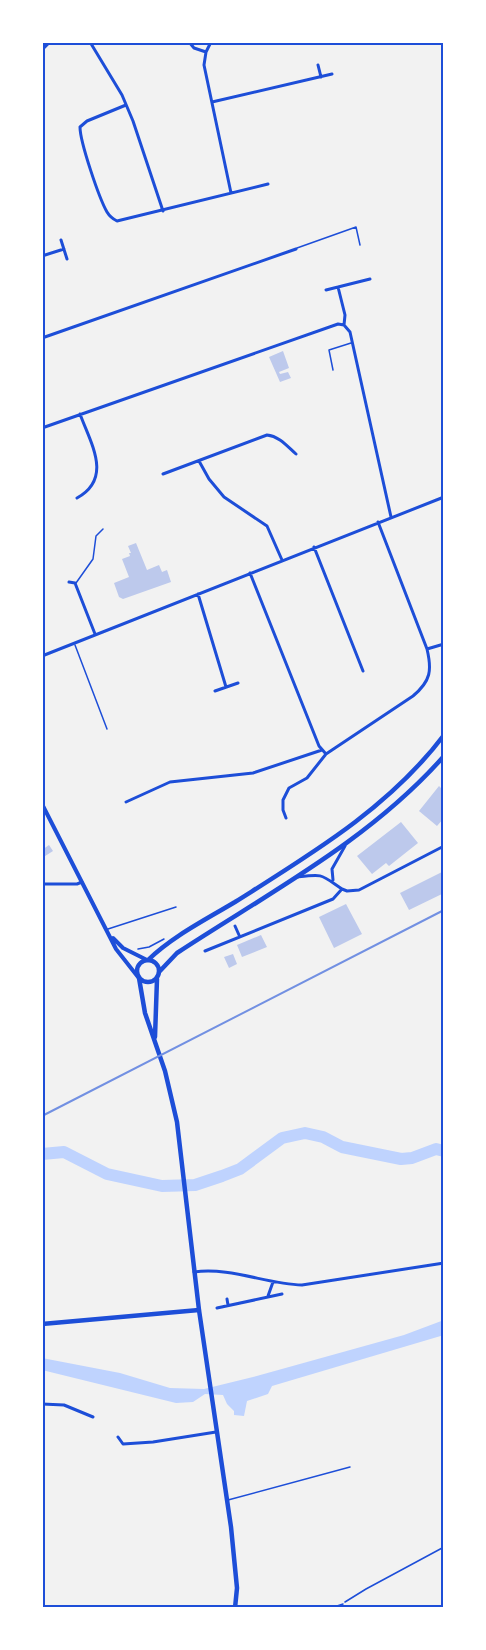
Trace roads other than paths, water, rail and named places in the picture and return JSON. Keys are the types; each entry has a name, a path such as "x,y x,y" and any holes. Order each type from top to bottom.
{"main road":[{"path":"235,1608 237,1588 227,1500 199,1310 177,1122 165,1071 143,1006 138,966 360,820 407,778 444,735"},
{"path":"139,978 149,983 177,953 346,844 405,796 444,756"},
{"path":"147,960 155,962 158,975 155,1042"},
{"path":"42,1324 199,1310"}],"street":[{"path":"42,49 49,42"},
{"path":"90,42 126,105 163,211"},
{"path":"189,42 194,48 206,52"},
{"path":"211,42 204,64 231,193"},
{"path":"318,65 321,76"},
{"path":"212,102 332,74"},
{"path":"126,105 87,121 81,127 81,138 96,183 106,211 112,219 117,221 163,211 268,184"},
{"path":"61,240 67,260"},
{"path":"42,256 64,249"},
{"path":"42,338 296,249"},
{"path":"326,290 370,279"},
{"path":"338,287 345,315 344,325"},
{"path":"42,428 338,324 344,325 349,330 392,517"},
{"path":"76,498 85,493 98,473 96,456 80,414"},
{"path":"163,474 267,435 280,440 296,453"},
{"path":"199,460 209,479 224,497 267,526 282,560"},
{"path":"42,656 444,497"},
{"path":"286,818 283,800 289,788 307,778 326,754 418,691 429,676 431,664 427,649 378,522"},
{"path":"314,547 363,671"},
{"path":"250,573 319,746 326,754"},
{"path":"69,582 75,583 95,634"},
{"path":"198,594 226,687"},
{"path":"427,649 444,644"},
{"path":"215,691 238,683"},
{"path":"126,802 170,782 253,773 322,750"},
{"path":"42,796 42,804 120,954 139,978"},
{"path":"333,880 333,868 346,844"},
{"path":"296,878 318,875 333,880 347,891 359,890 444,846"},
{"path":"42,884 82,882"},
{"path":"205,951 333,899 342,889"},
{"path":"235,926 240,936"},
{"path":"108,931 123,948 147,960"},
{"path":"194,1272 212,1271 288,1285 324,1282 444,1263"},
{"path":"268,1296 273,1282"},
{"path":"217,1308 282,1294"},
{"path":"226,1299 228,1305"},
{"path":"42,1404 60,1404 93,1417"},
{"path":"118,1437 123,1444 136,1444 218,1432"}],"lane":[{"path":"296,249 356,226 360,245"},
{"path":"333,369 329,350 352,343"},
{"path":"75,583 93,559 96,536 103,529"},
{"path":"74,642 107,729"},
{"path":"108,931 176,907"},
{"path":"227,1500 350,1467"},
{"path":"331,1608 344,1604"}],"water":[{"path":"444,1320 444,1335 272,1386 268,1394 247,1401 244,1416 234,1415 234,1411 227,1404 223,1395 205,1394 193,1402 176,1403 42,1370 42,1358 120,1373 170,1388 204,1389 404,1335"}],"waterway":[{"path":"42,1154 64,1152 107,1174 162,1186 195,1185 222,1176 240,1169 282,1138 305,1133 323,1137 342,1147 401,1159 412,1158 436,1149 444,1151"}],"railway":[{"path":"42,1116 444,910"}]}
